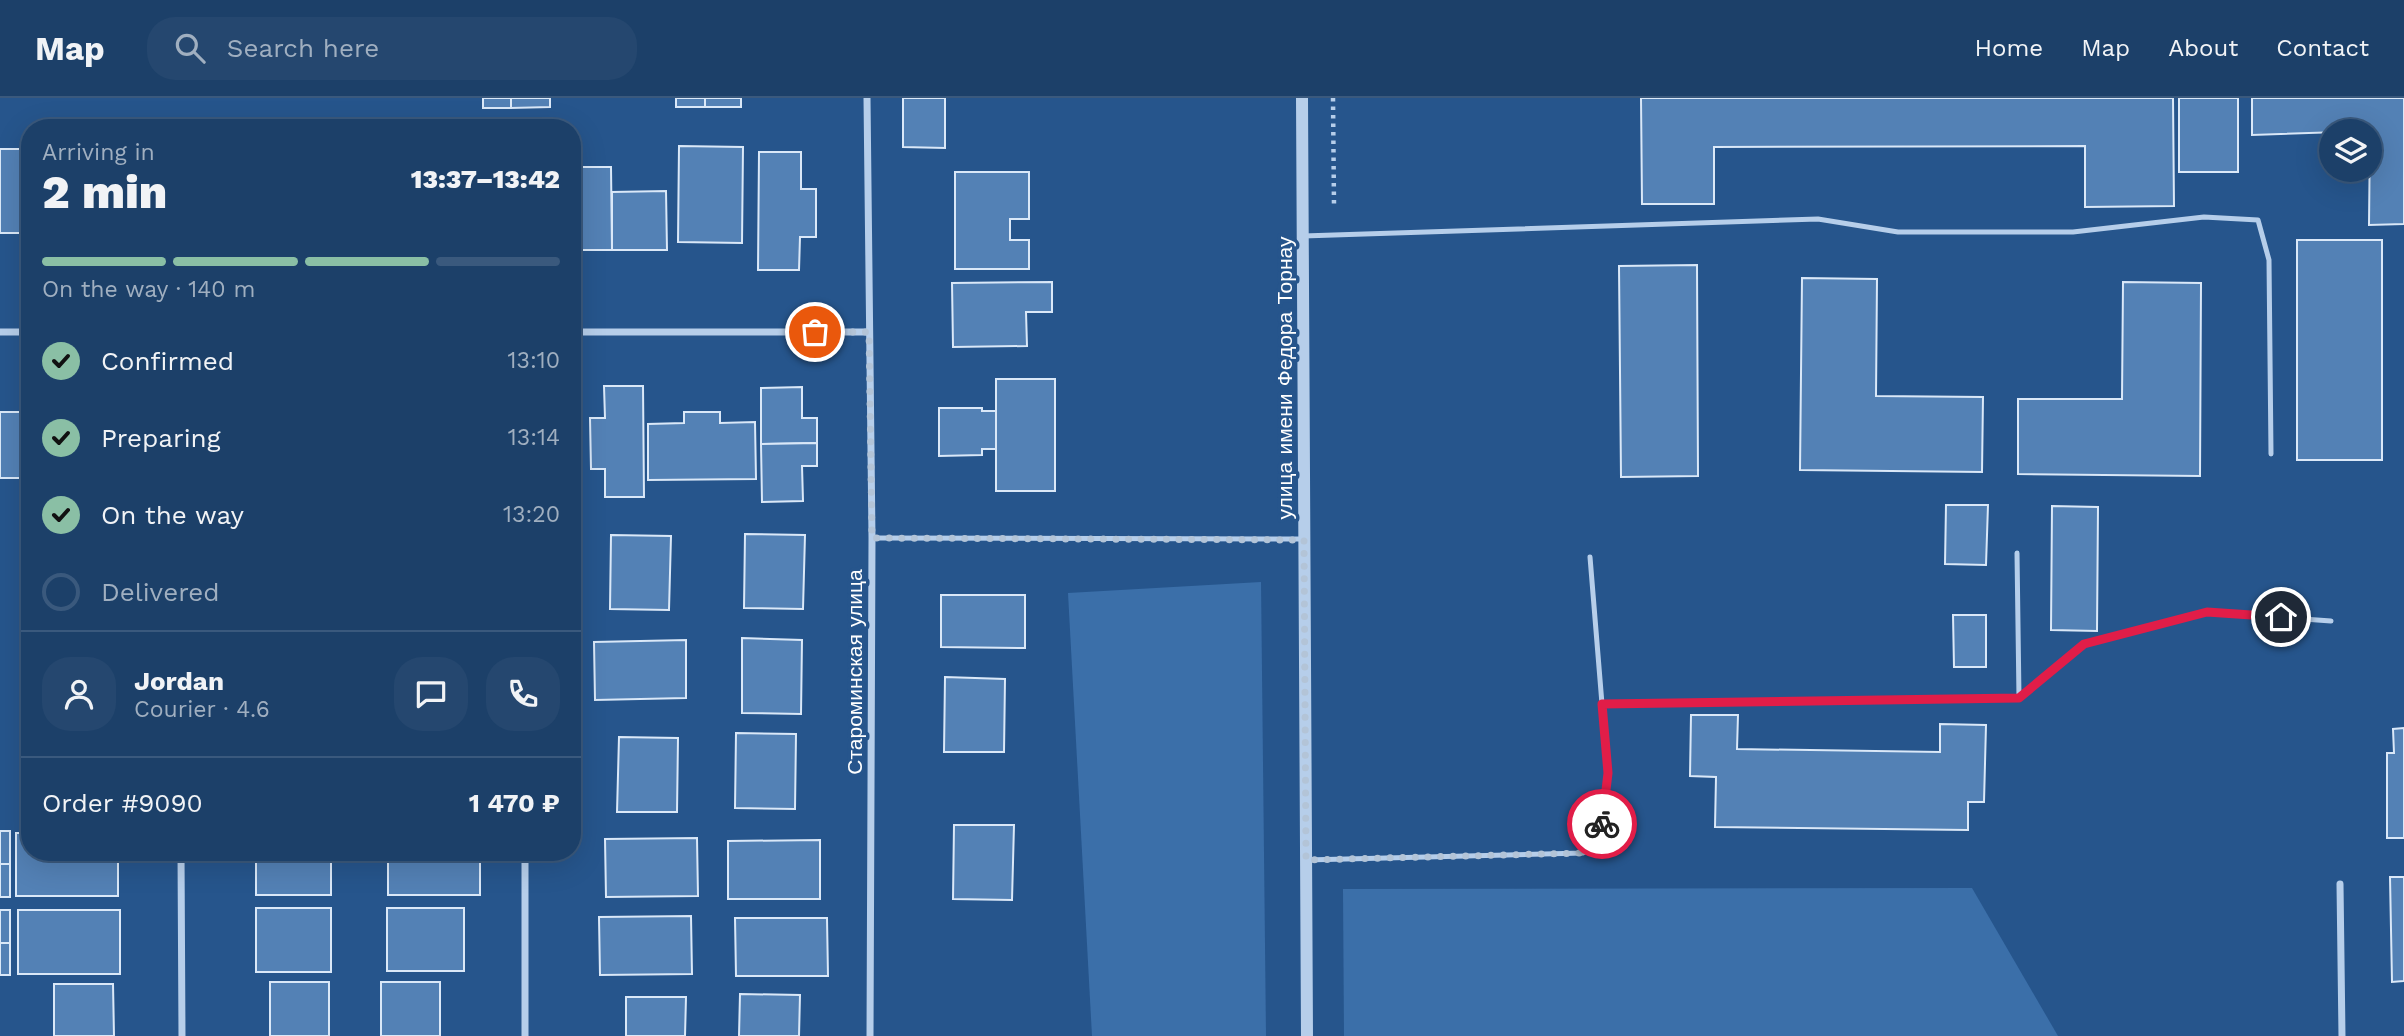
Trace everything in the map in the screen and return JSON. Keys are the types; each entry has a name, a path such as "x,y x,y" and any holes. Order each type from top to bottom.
{"street":[{"name":"Староминская улица","path":"867,98 872,538 870,1036"},
{"name":"улица имени Федора Торнау","path":"1302,98 1307,1036"},
{"path":"0,332 21,332"},
{"path":"581,332 869,332"},
{"path":"181,861 182,1036"},
{"path":"524,861 524,1036"},
{"path":"2340,884 2342,1036"}],"lane":[{"path":"1303,236 1818,219 1898,232 2073,232 2204,217 2258,220 2269,260 2271,454"},
{"path":"872,538 1304,540"},
{"path":"2017,553 2019,698"},
{"path":"1306,860 1583,853 1600,846 1608,773 1590,557"},
{"path":"1602,704 2019,698 2084,644 2207,612 2331,621"}],"path":[{"path":"1334,98 1334,206"}],"shaded area":[{"path":"1261,582 1266,1036 1092,1036 1068,593"},
{"path":"1972,888 2058,1036 1344,1036 1343,889"}],"building":[{"path":"483,98 511,98 511,108 483,108"},
{"path":"511,98 550,98 550,107 511,108"},
{"path":"676,98 705,98 705,107 676,107"},
{"path":"705,98 741,98 741,107 705,107"},
{"path":"903,98 945,98 945,148 903,147"},
{"path":"1641,98 2173,98 2174,206 2085,207 2085,146 1714,147 1714,204 1642,204"},
{"path":"2179,98 2238,98 2238,172 2179,172"},
{"path":"2252,98 2404,98 2404,224 2369,225 2369,182 2382,182 2382,119 2319,119 2319,133 2252,135"},
{"path":"679,146 743,147 742,243 678,242"},
{"path":"0,149 21,149 21,233 0,233"},
{"path":"759,152 801,152 801,189 816,189 816,237 800,237 799,270 758,270"},
{"path":"581,167 611,167 612,250 581,250"},
{"path":"955,172 1029,172 1029,219 1010,219 1010,240 1029,240 1029,269 955,269"},
{"path":"666,191 667,250 612,250 612,192"},
{"path":"2297,240 2382,240 2382,460 2297,460"},
{"path":"1697,265 1698,476 1621,477 1619,266"},
{"path":"1802,278 1877,279 1876,396 1983,397 1982,472 1800,470"},
{"path":"1052,282 1052,312 1026,312 1027,346 953,347 952,283"},
{"path":"2123,282 2201,283 2200,476 2018,474 2018,399 2122,399"},
{"path":"996,379 1055,379 1055,491 996,491"},
{"path":"604,386 643,386 644,497 605,497 605,469 591,469 590,418 605,418"},
{"path":"802,387 802,418 817,418 817,443 761,444 761,388"},
{"path":"939,408 982,408 982,411 996,411 996,449 982,449 982,455 939,456"},
{"path":"0,412 21,412 21,478 0,478"},
{"path":"684,412 720,412 720,423 755,422 756,479 648,480 648,424 684,423"},
{"path":"817,443 817,466 802,466 803,501 762,502 761,444"},
{"path":"1946,505 1988,505 1986,565 1945,564"},
{"path":"2052,506 2098,507 2097,631 2051,630"},
{"path":"745,534 805,535 803,609 744,608"},
{"path":"611,535 671,536 669,610 610,609"},
{"path":"941,595 1025,595 1025,648 941,647"},
{"path":"1953,615 1986,615 1986,667 1954,667"},
{"path":"742,638 802,640 801,714 742,713"},
{"path":"686,640 686,698 595,700 594,642"},
{"path":"945,677 1005,679 1004,752 944,752"},
{"path":"1691,715 1738,715 1737,749 1940,752 1940,724 1986,725 1984,802 1968,802 1968,830 1715,827 1716,777 1690,776"},
{"path":"2404,728 2404,838 2387,838 2387,753 2394,753 2393,729"},
{"path":"736,733 796,734 795,809 735,808"},
{"path":"619,737 678,738 677,812 617,812"},
{"path":"954,825 1014,825 1012,900 953,899"},
{"path":"0,831 10,831 10,864 0,864"},
{"path":"16,833 21,833 21,861 118,861 118,896 16,896"},
{"path":"697,838 698,896 606,897 605,839"},
{"path":"820,840 820,899 728,899 728,841"},
{"path":"256,861 331,861 331,895 256,895"},
{"path":"388,861 480,861 480,895 388,895"},
{"path":"0,864 10,864 10,897 0,897"},
{"path":"2390,877 2404,877 2404,981 2392,982"},
{"path":"256,908 331,908 331,972 256,972"},
{"path":"387,908 464,908 464,971 387,971"},
{"path":"0,910 10,910 10,943 0,943"},
{"path":"18,910 120,910 120,974 18,974"},
{"path":"691,916 692,974 600,975 599,917"},
{"path":"735,918 827,918 828,976 736,976"},
{"path":"0,943 10,943 10,975 0,975"},
{"path":"270,982 329,982 329,1036 270,1036"},
{"path":"381,982 440,982 440,1036 381,1036"},
{"path":"54,984 113,984 114,1036 54,1036"},
{"path":"740,994 800,995 799,1036 739,1036"},
{"path":"626,997 686,997 685,1036 626,1036"}],"way so far":[{"path":"815,332 869,332 872,538 1304,540 1306,860 1583,853 1600,846 1602,824"}],"route":[{"path":"1602,824 1608,773 1602,704 2019,698 2084,644 2207,612 2281,617"}]}
